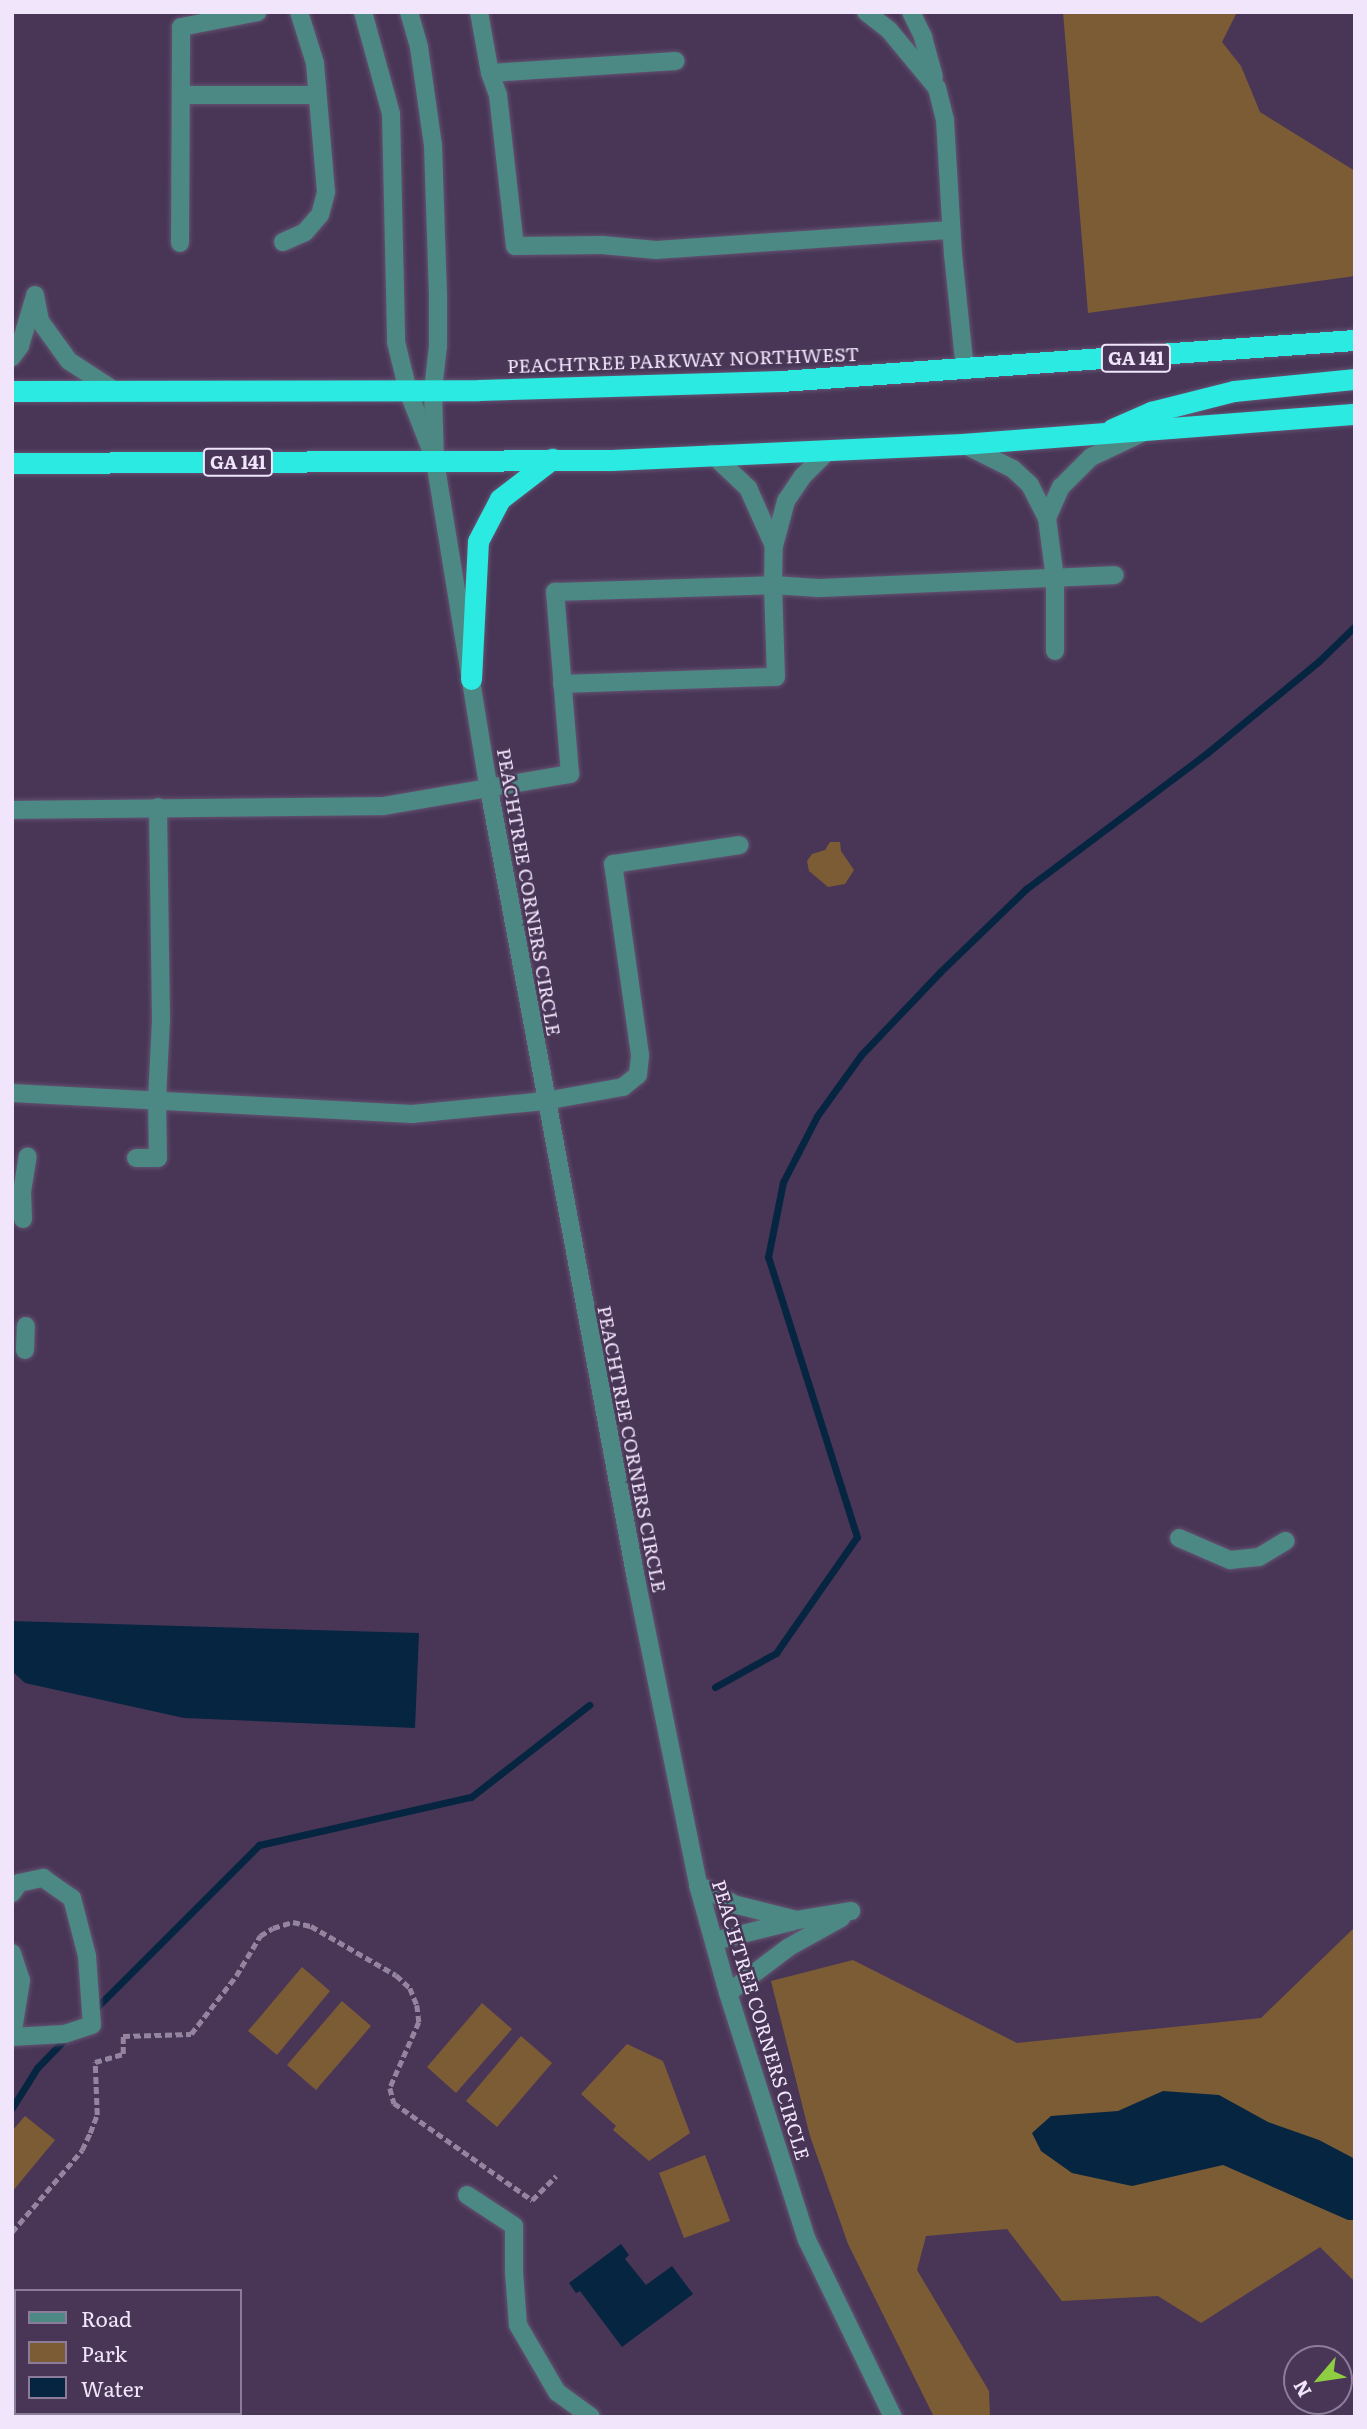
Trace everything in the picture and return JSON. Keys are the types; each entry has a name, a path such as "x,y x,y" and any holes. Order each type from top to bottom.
{"highway":[{"name":"PEACHTREE PARKWAY NORTHWEST","path":"12,391 408,391 781,381 965,370 1355,340"},
{"path":"1100,435 1151,412 1224,394 1355,379"},
{"name":"GA 141","path":"12,463 611,460 963,444 1355,414"},
{"path":"471,679 478,541 500,499 552,459"}],"street":[{"path":"180,243 181,27 257,12"},
{"path":"284,242 304,232 320,215 326,192 315,63 299,12"},
{"name":"PEACHTREE CORNERS CIRCLE","path":"363,12 391,114 396,342 408,391 435,461"},
{"name":"PEACHTREE CORNERS CIRCLE","path":"409,12 419,47 433,145 438,346 433,390 435,461 489,789 545,1101 636,1579 698,1885 727,1993 807,2240 892,2417"},
{"path":"478,12 490,73 498,95 515,246 602,245 656,250 951,230"},
{"path":"866,12 889,30 937,88"},
{"path":"911,12 923,37 945,120 951,230 965,370"},
{"path":"490,73 676,61"},
{"path":"182,95 317,94"},
{"path":"12,357 20,346 35,295 40,321 69,361 118,393"},
{"path":"1047,518 1061,487 1091,457 1144,432"},
{"path":"963,444 1013,469 1030,485 1047,518 1055,579 1055,651"},
{"path":"562,684 776,677 774,546 786,501 803,476 829,450"},
{"path":"712,454 748,488 774,546"},
{"path":"12,810 383,806 570,774 555,592 773,585 818,588 1115,575"},
{"path":"136,1158 158,1158 157,1099 161,1021 158,807"},
{"path":"12,1093 412,1114 545,1101 623,1087 638,1075 640,1055 613,864 740,845"},
{"path":"23,1219 22,1192 28,1156"},
{"path":"25,1350 26,1326"},
{"path":"1179,1538 1230,1560 1259,1557 1286,1541"},
{"path":"12,1893 19,1883 43,1878 72,1898 87,1956 92,2025 64,2034 12,2037 21,1980 12,1953"},
{"path":"698,1885 733,1904 797,1920"},
{"path":"714,1941 797,1920 851,1911 789,1947 727,1993"},
{"path":"467,2195 514,2226 518,2325 557,2392 591,2417"}],"path":[{"path":"12,2232 82,2150 97,2115 95,2062 123,2054 123,2036 191,2035 236,1976 260,1936 273,1928 293,1922 311,1926 396,1975 410,1988 417,2005 419,2022 390,2088 394,2103 532,2200 556,2176"}],"green space":[{"path":"1063,12 1237,12 1222,42 1241,66 1260,112 1355,171 1355,276 1088,313"},
{"path":"830,842 840,842 841,851 854,870 845,884 828,887 809,871 807,861 812,854 825,850"},
{"path":"1355,1927 1355,2282 1320,2247 1201,2323 1158,2296 1062,2301 1007,2229 926,2236 917,2270 989,2391 990,2417 934,2417 848,2244 810,2136 771,1981 853,1960 1017,2043 1261,2018"},
{"path":"302,1967 330,1991 277,2055 248,2031"},
{"path":"342,2001 371,2026 316,2090 287,2065"},
{"path":"482,2003 512,2029 456,2093 427,2067"},
{"path":"521,2036 552,2063 497,2127 466,2101"},
{"path":"627,2044 663,2061 690,2133 649,2161 613,2130 616,2126 581,2094"},
{"path":"25,2116 55,2140 12,2192 12,2131"},
{"path":"705,2155 730,2221 684,2238 659,2173"}],"water":[{"path":"12,1621 419,1633 415,1728 184,1718 25,1683 12,1671"},
{"path":"1163,2091 1219,2095 1268,2122 1319,2140 1355,2159 1355,2220 1348,2220 1223,2165 1132,2186 1072,2173 1041,2151 1032,2133 1051,2116 1118,2111"},
{"path":"621,2244 629,2255 625,2259 646,2285 672,2266 693,2294 622,2347 580,2291 576,2293 569,2283"}],"waterway":[{"path":"715,1687 776,1653 857,1537 768,1257 783,1182 817,1116 861,1055 940,972 1026,889 1207,753 1319,661 1355,626"},
{"path":"93,2011 259,1845 471,1797 589,1705"},
{"path":"12,2108 37,2068 67,2037"}]}
